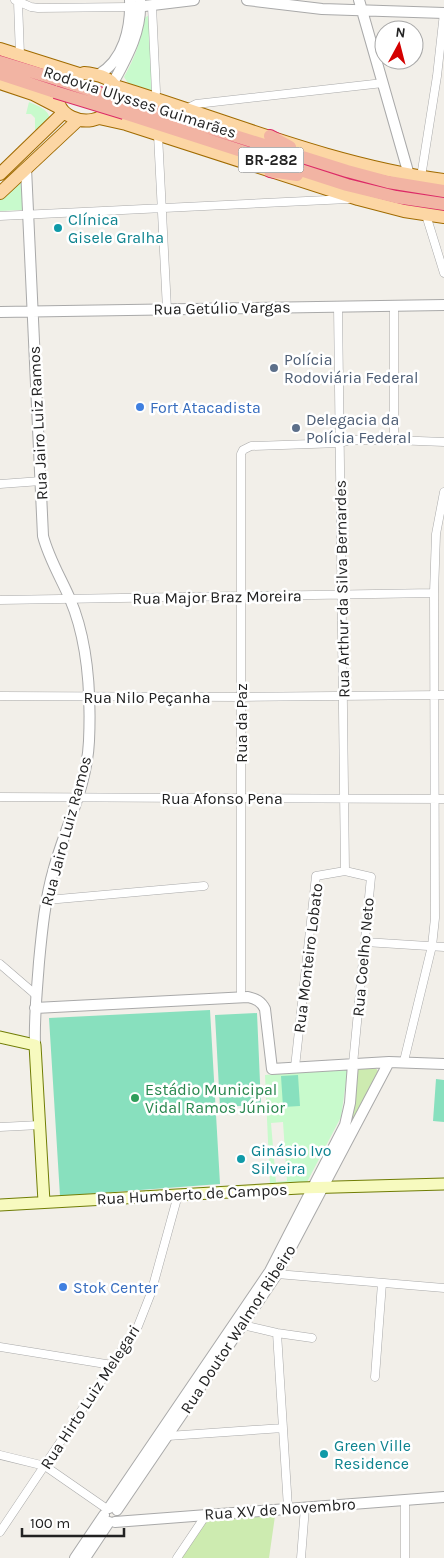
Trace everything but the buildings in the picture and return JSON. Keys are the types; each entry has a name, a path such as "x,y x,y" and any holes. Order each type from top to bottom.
{"highway":[{"name":"Rodovia Ulysses Guimarães","path":"0,62 57,86 126,108 322,177 396,197 444,204"},
{"name":"Rodovia Ulysses Guimarães","path":"0,74 57,86"},
{"name":"Rodovia Ulysses Guimarães","path":"126,108 388,182 444,191"},
{"path":"270,136 317,161"},
{"path":"270,171 322,177"}],"main road":[{"path":"0,49 80,74 98,75 110,80 114,85 353,162 415,176 444,180"},
{"path":"62,110 58,100 61,89 71,79 80,74"},
{"path":"0,83 33,94 78,120 92,120 99,118 107,112 114,102 114,85"},
{"path":"0,174 62,110"},
{"path":"99,118 126,124 311,185 389,208 444,217"},
{"path":"0,193 78,120"},
{"path":"0,1037 35,1045"},
{"name":"Rua Jairo Luiz Ramos","path":"35,1045 44,1202"},
{"name":"Rua Humberto de Campos","path":"0,1205 318,1187 444,1184"}],"street":[{"path":"20,55 16,1 38,8 135,4 152,6 194,0"},
{"path":"247,0 315,8 360,5 444,13 437,76 415,176"},
{"path":"98,75 106,70 118,55 127,33 135,4"},
{"path":"114,85 132,45 140,20 135,4"},
{"path":"360,5 383,83 415,176"},
{"path":"152,6 156,92"},
{"path":"186,109 196,104 383,83"},
{"path":"158,135 167,309"},
{"name":"Rua Jairo Luiz Ramos","path":"26,168 42,525 46,548 70,599 78,621 86,658 88,697 88,756 85,774 55,865 47,900 36,995 35,1045"},
{"path":"298,201 308,195 311,185"},
{"path":"0,216 358,199"},
{"path":"426,215 444,273"},
{"name":"Rua Getúlio Vargas","path":"0,312 444,304"},
{"path":"394,305 394,440"},
{"name":"Rua Arthur da Silva Bernardes","path":"338,306 346,871"},
{"path":"340,443 351,440 444,442"},
{"name":"Rua da Paz","path":"242,997 240,460 243,450 251,446 340,443"},
{"path":"0,484 40,481"},
{"path":"404,1061 432,946 435,918 434,593 436,534 444,492"},
{"name":"Rua Major Braz Moreira","path":"0,600 434,593"},
{"name":"Rua Nilo Peçanha","path":"0,696 241,697 444,695"},
{"name":"Rua Afonso Pena","path":"0,797 444,799"},
{"name":"Rua Coelho Neto","path":"346,871 371,877 353,1064"},
{"name":"Rua Monteiro Lobato","path":"295,1067 316,876 346,871"},
{"path":"47,900 204,886"},
{"path":"365,942 444,946"},
{"path":"0,964 36,995"},
{"path":"35,1008 242,997 253,998 263,1004 265,1009 272,1068 404,1061 444,1064"},
{"name":"Rua Doutor Walmor Ribeiro","path":"85,1558 110,1514 270,1271 389,1062"},
{"name":"Rua Doutor Walmor Ribeiro","path":"74,1558 110,1514 168,1436 277,1274 342,1132 350,1103 353,1064"},
{"path":"0,1127 40,1125"},
{"name":"Rua Hirto Luiz Melegari","path":"0,1532 138,1326 151,1293 178,1195"},
{"path":"277,1274 444,1288"},
{"path":"375,1377 382,1283"},
{"path":"243,1325 277,1333 312,1338"},
{"path":"277,1333 288,1508"},
{"path":"0,1347 112,1365"},
{"path":"168,1436 283,1428"},
{"path":"0,1454 45,1466 110,1514"},
{"name":"Rua XV de Novembro","path":"110,1514 206,1515 444,1497"},
{"path":"405,1500 405,1558"},
{"path":"301,1558 305,1507"},
{"path":"177,1558 206,1515"}],"green space":[{"path":"149,15 152,94 130,86 124,77 137,49 143,19"},
{"path":"29,102 48,113 50,120 35,134 35,118 31,114 26,114"},
{"path":"22,177 22,210 0,211 0,199"},
{"name":"Estádio Municipal Vidal Ramos Júnior","path":"210,1010 220,1184 60,1196 49,1018"},
{"path":"257,1013 261,1105 220,1107 215,1015"},
{"path":"375,1067 378,1071 321,1184 352,1116 357,1071 360,1068"},
{"path":"348,1068 341,1117 306,1184 270,1185 265,1075","holes":["283,1122 287,1181 276,1182 271,1123"]},
{"path":"298,1075 300,1106 283,1107 281,1076"},
{"path":"436,1079 444,1080 444,1122 433,1121"},
{"path":"276,1509 269,1558 177,1558 206,1515"}],"place":[{"name":"Clínica Gisele Gralha","path":"58,228"},
{"name":"Polícia Rodoviária Federal","path":"274,368"},
{"name":"Fort Atacadista","path":"140,407"},
{"name":"Delegacia da Polícia Federal","path":"296,428"},
{"name":"Estádio Municipal Vidal Ramos Júnior","path":"135,1098"},
{"name":"Ginásio Ivo Silveira","path":"241,1159"},
{"name":"Stok Center","path":"63,1287"},
{"name":"Green Ville Residence","path":"324,1454"}]}
